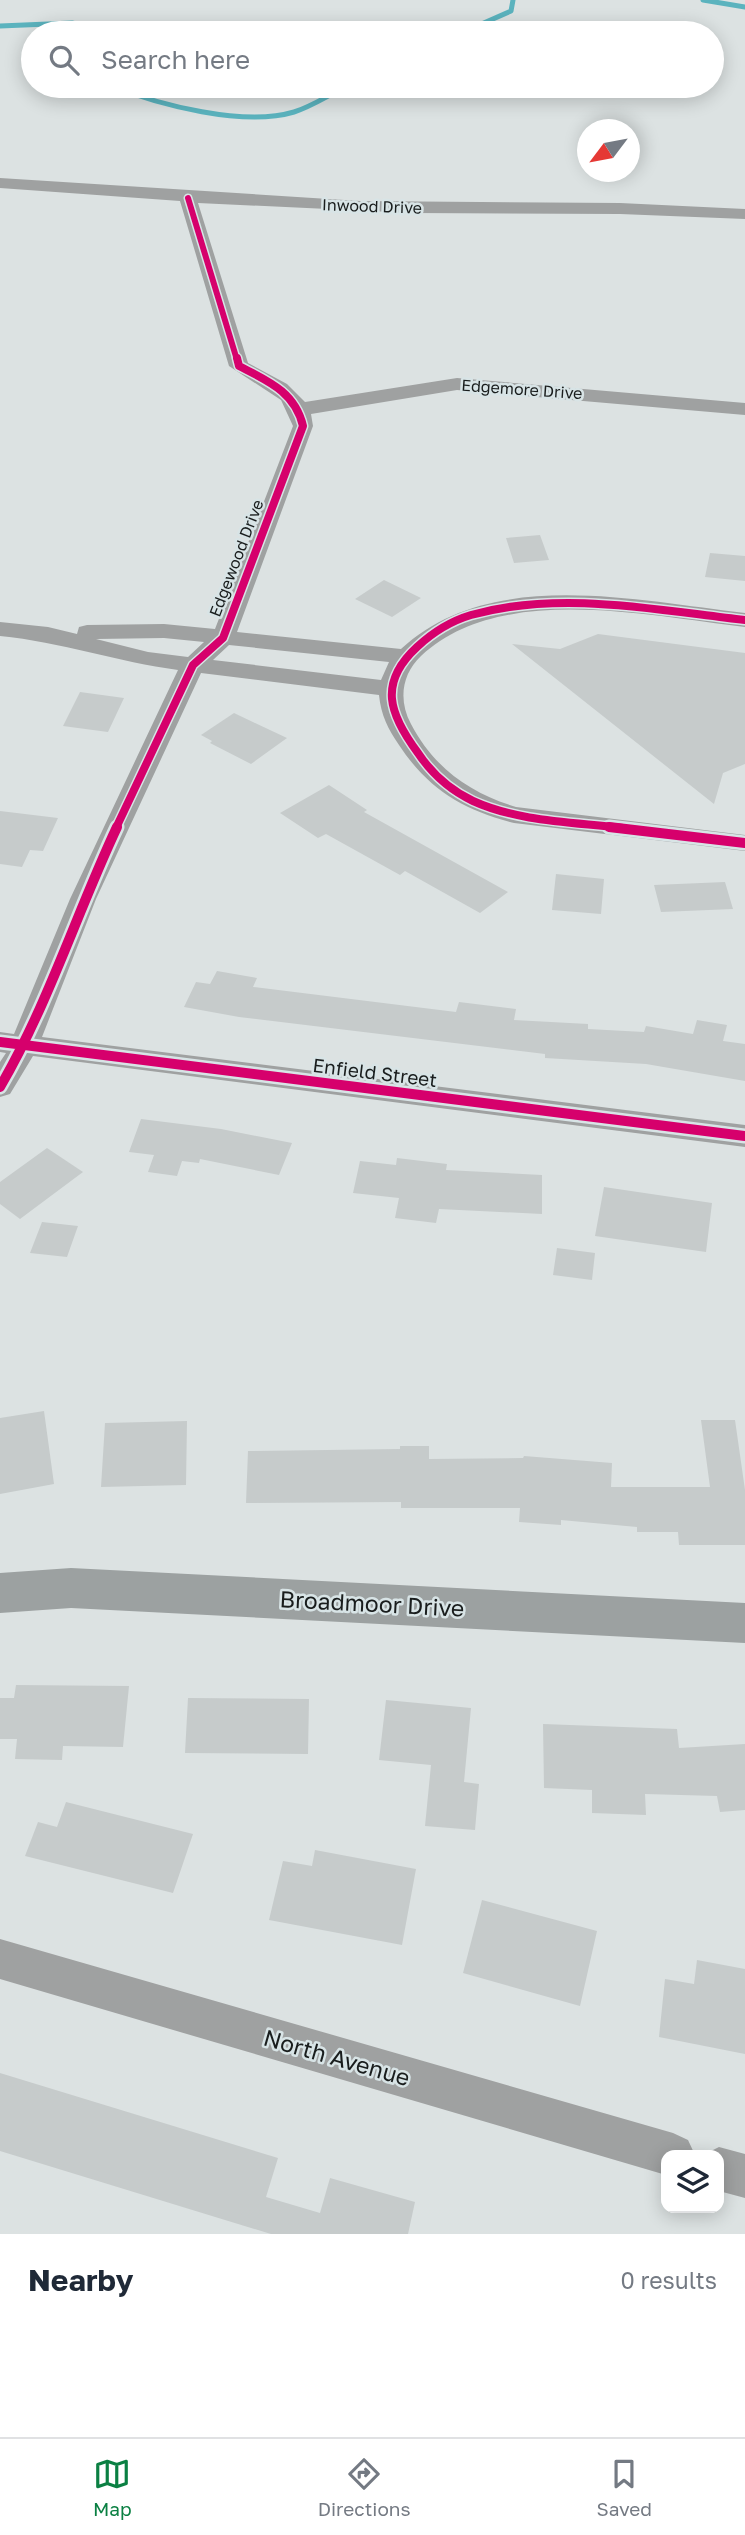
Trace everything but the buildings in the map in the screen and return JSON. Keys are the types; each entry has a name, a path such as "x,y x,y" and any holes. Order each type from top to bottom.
{"street":[{"name":"Inwood Drive","path":"0,183 188,198 401,207 600,207 745,214"},
{"path":"188,198 239,366 283,390 301,409"},
{"name":"Edgemore Drive","path":"301,409 457,384 745,409"},
{"name":"Edgewood Drive","path":"0,1087 12,1044 193,665 223,638 303,426 301,409"},
{"path":"397,721 397,673 432,631 458,620 487,612 537,605 576,604 745,620"},
{"path":"0,629 48,634 148,659 331,682 397,673"},
{"path":"48,634 132,630 223,638 397,673"},
{"path":"331,682 374,703 397,721 430,773 449,788 481,806 514,815 745,843"},
{"name":"Enfield Street","path":"12,1044 745,1136"},
{"name":"Broadmoor Drive","path":"0,1593 71,1588 745,1623"},
{"name":"North Avenue","path":"0,1959 661,2152"},
{"path":"724,2170 745,2176"}],"waterway":[{"path":"488,21 511,11 513,0"},
{"path":"703,0 745,7"},
{"path":"0,26 21,25"},
{"path":"147,98 202,112 251,117 294,112 325,98"}],"cycle path":[{"path":"0,1087 24,1046 83,899 184,682 193,665 223,638 303,426 300,414 288,395 239,366 188,198"},
{"path":"745,620 611,605 514,606 469,616 431,634 401,662 392,686 396,720 412,746 447,785 475,802 514,815 745,843"},
{"path":"0,1042 745,1136"}]}
